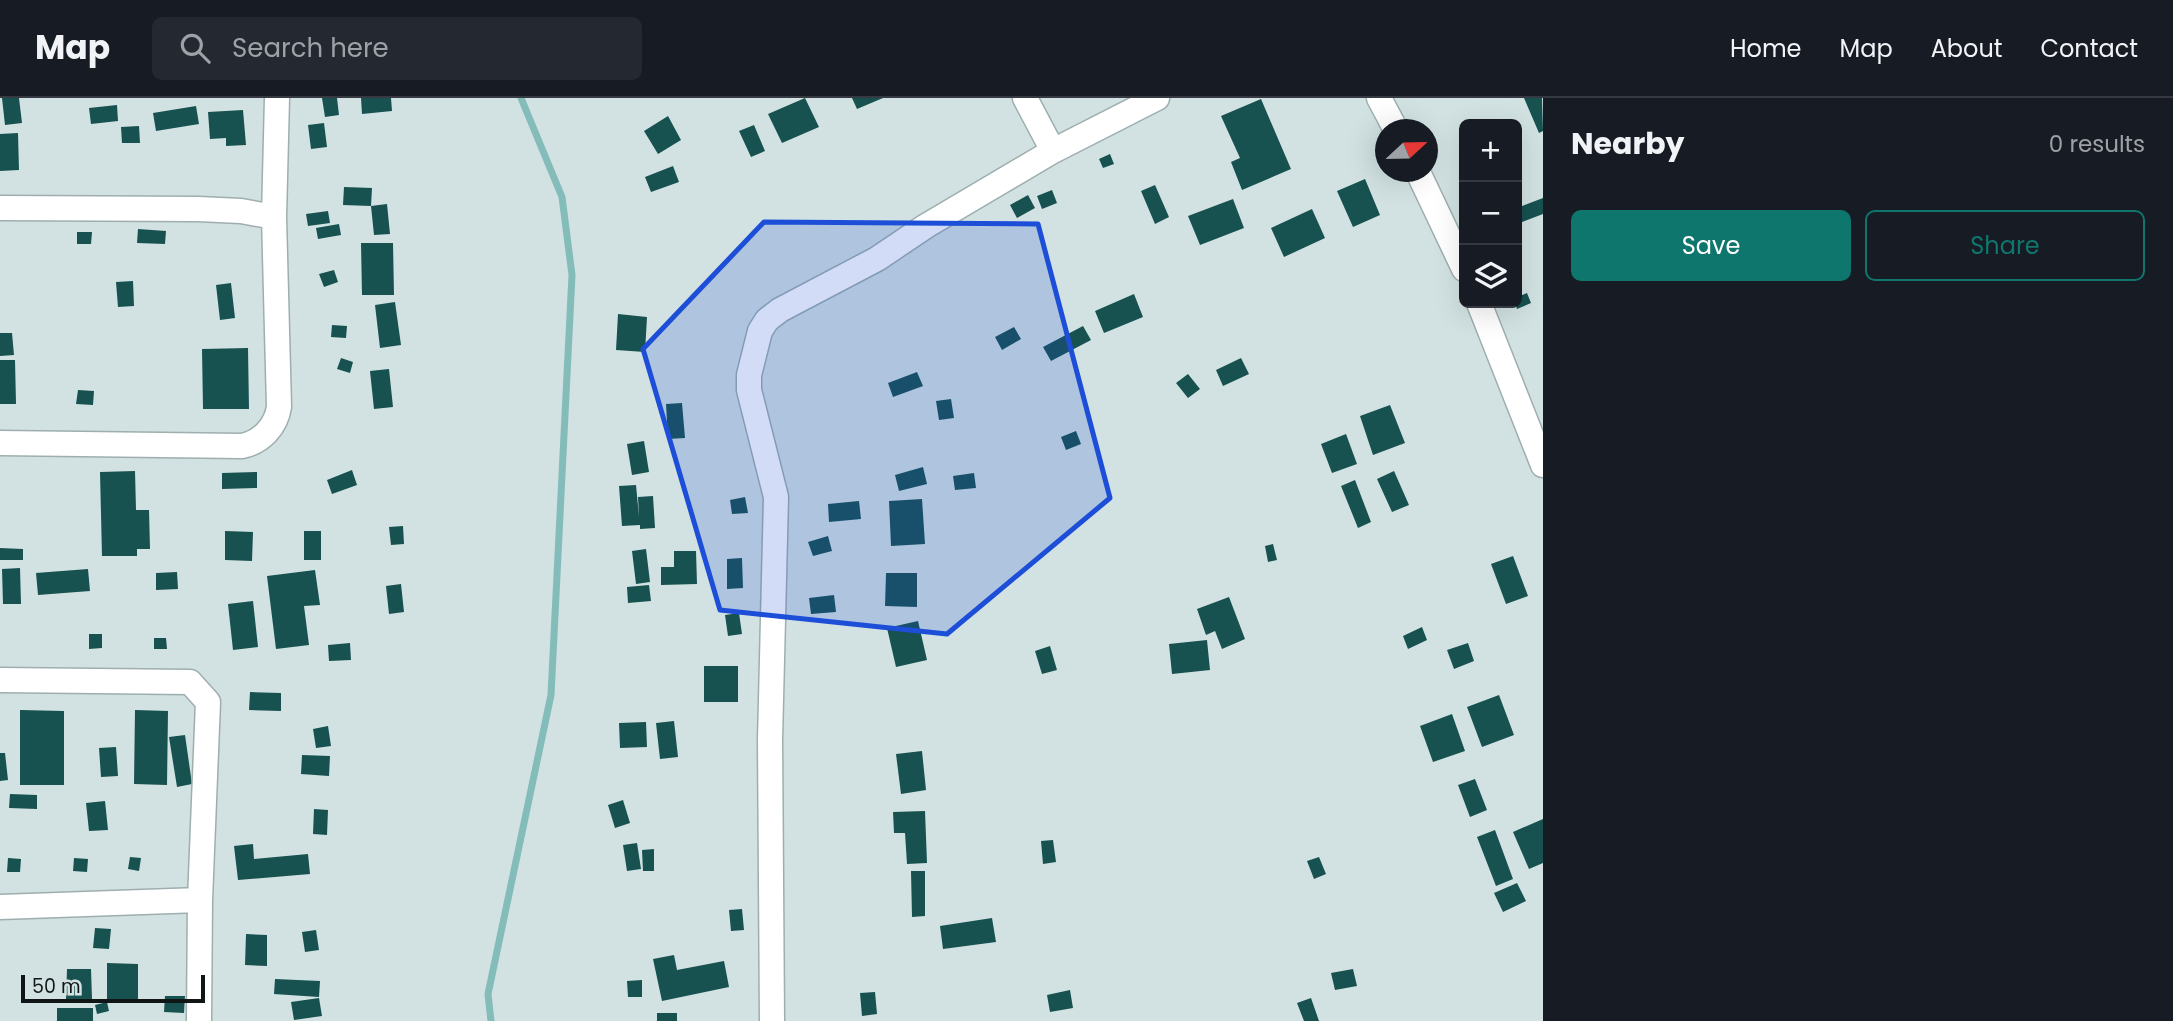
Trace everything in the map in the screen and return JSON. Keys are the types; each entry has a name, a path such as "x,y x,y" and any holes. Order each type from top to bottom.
{"street":[{"path":"0,443 242,446 263,435 277,417 279,407 274,217 277,98"},
{"path":"1025,98 1053,151"},
{"path":"772,1021 770,740 776,497 749,390 755,343 768,320 780,310 877,259 926,226 1053,151 1157,98"},
{"path":"1379,98 1390,119"},
{"path":"1423,182 1459,258"},
{"path":"0,208 198,209 241,211 274,217"},
{"path":"1481,308 1543,465"},
{"path":"0,680 190,682 208,702 200,900 199,1021"},
{"path":"0,906 200,900"}],"highlighted area":[{"path":"764,222 1038,224 1110,498 947,634 720,610 643,349"}],"building":[{"path":"2,98 19,98 22,123 5,125"},
{"path":"322,98 337,98 339,115 325,117"},
{"path":"361,98 391,98 392,111 362,114"},
{"path":"805,98 819,127 782,143 768,114"},
{"path":"852,98 883,98 857,109"},
{"path":"1524,98 1542,98 1543,131 1539,133"},
{"path":"1261,99 1291,169 1242,190 1231,162 1240,158 1221,116"},
{"path":"117,105 118,121 91,124 89,108"},
{"path":"196,106 199,124 156,131 153,113"},
{"path":"243,110 246,145 226,146 226,138 210,139 208,112"},
{"path":"668,116 681,140 658,154 644,131"},
{"path":"324,123 327,147 311,149 308,125"},
{"path":"754,125 765,151 751,157 739,131"},
{"path":"139,126 140,143 122,143 121,127"},
{"path":"18,133 19,170 0,171 0,134"},
{"path":"1110,154 1114,164 1103,168 1099,159"},
{"path":"673,166 679,182 651,192 645,177"},
{"path":"1365,179 1380,215 1353,227 1337,191"},
{"path":"1155,185 1169,217 1155,224 1141,191"},
{"path":"344,187 372,188 371,206 343,205"},
{"path":"1052,190 1057,203 1042,209 1037,196"},
{"path":"1028,195 1035,208 1017,218 1010,205"},
{"path":"1543,198 1543,214 1522,222 1522,206"},
{"path":"1233,199 1244,228 1200,245 1188,216"},
{"path":"387,204 390,234 374,235 371,206"},
{"path":"1312,209 1325,238 1284,257 1271,228"},
{"path":"328,211 330,223 308,226 306,214"},
{"path":"339,224 341,235 318,239 316,228"},
{"path":"138,229 166,231 165,244 137,243"},
{"path":"77,232 92,232 91,244 77,244"},
{"path":"361,243 393,243 394,295 362,295"},
{"path":"334,270 338,282 324,287 319,274"},
{"path":"133,281 134,306 118,307 116,282"},
{"path":"231,283 235,318 220,320 216,285"},
{"path":"1527,293 1531,303 1522,307 1522,295"},
{"path":"1134,294 1143,317 1104,333 1095,311"},
{"path":"395,302 401,345 380,348 375,305"},
{"path":"618,314 647,317 645,352 616,350"},
{"path":"332,325 347,326 346,338 331,337"},
{"path":"1083,326 1091,340 1051,361 1043,347"},
{"path":"1014,327 1021,339 1002,350 995,337"},
{"path":"0,333 12,333 14,355 0,356"},
{"path":"248,348 249,409 203,409 202,349"},
{"path":"341,358 353,362 350,373 337,369"},
{"path":"1241,358 1249,374 1223,386 1216,370"},
{"path":"0,360 15,360 16,404 0,404"},
{"path":"389,369 393,407 374,409 370,371"},
{"path":"917,372 923,386 893,397 888,383"},
{"path":"1188,374 1200,389 1188,398 1176,383"},
{"path":"78,390 94,391 93,405 76,404"},
{"path":"951,399 954,418 939,420 936,401"},
{"path":"682,403 685,438 668,439 666,404"},
{"path":"1390,405 1405,443 1373,455 1360,416"},
{"path":"1076,431 1081,444 1066,450 1061,437"},
{"path":"1346,434 1357,464 1332,473 1321,444"},
{"path":"644,441 649,472 632,475 627,444"},
{"path":"923,467 927,484 899,491 895,475"},
{"path":"352,470 357,485 332,494 327,480"},
{"path":"135,471 136,510 149,510 150,549 137,549 137,556 102,556 100,472"},
{"path":"1394,471 1409,505 1392,512 1377,479"},
{"path":"257,472 257,488 222,489 222,473"},
{"path":"974,473 976,488 955,490 953,476"},
{"path":"1355,480 1371,522 1358,528 1341,486"},
{"path":"636,485 639,517 638,497 653,496 655,528 622,526 619,486"},
{"path":"745,497 748,513 732,514 730,500"},
{"path":"922,499 925,544 891,546 889,501"},
{"path":"859,501 861,519 829,522 828,504"},
{"path":"403,526 404,544 391,545 389,527"},
{"path":"225,531 253,532 252,561 225,560"},
{"path":"304,531 321,531 321,560 304,560"},
{"path":"828,536 832,551 813,556 808,542"},
{"path":"1273,544 1277,560 1268,562 1265,546"},
{"path":"0,548 23,549 23,560 0,560"},
{"path":"646,549 650,582 636,584 632,551"},
{"path":"674,551 696,551 697,584 661,585 661,567 674,567"},
{"path":"1513,556 1528,596 1506,604 1491,564"},
{"path":"742,558 743,588 727,589 727,559"},
{"path":"20,568 21,604 3,604 2,569"},
{"path":"88,569 90,591 38,595 36,573"},
{"path":"315,570 320,605 304,606 309,645 276,649 267,576"},
{"path":"177,572 178,589 156,590 156,573"},
{"path":"886,573 917,573 917,607 885,606"},
{"path":"401,584 404,612 389,614 386,586"},
{"path":"649,585 651,601 628,603 627,587"},
{"path":"834,595 836,612 811,614 809,598"},
{"path":"1229,597 1245,639 1222,649 1215,631 1206,635 1197,609"},
{"path":"253,601 258,647 233,650 228,604"},
{"path":"739,613 742,634 728,636 725,615"},
{"path":"918,621 927,660 896,667 887,628"},
{"path":"1422,627 1427,640 1408,649 1403,636"},
{"path":"89,634 102,634 102,648 89,649"},
{"path":"154,638 166,638 167,649 154,649"},
{"path":"1207,640 1210,670 1172,674 1169,644"},
{"path":"350,643 351,660 329,661 328,645"},
{"path":"1468,643 1474,661 1454,669 1447,650"},
{"path":"1050,646 1057,670 1042,674 1035,651"},
{"path":"704,666 738,666 738,702 704,702"},
{"path":"250,692 281,693 281,711 249,710"},
{"path":"1499,695 1514,735 1482,747 1467,707"},
{"path":"20,710 64,711 64,785 20,785"},
{"path":"135,710 168,711 167,785 134,784"},
{"path":"1452,714 1465,751 1433,762 1420,726"},
{"path":"674,721 678,757 660,759 656,723"},
{"path":"646,722 647,747 620,748 619,723"},
{"path":"328,726 331,746 316,748 313,729"},
{"path":"185,735 192,784 177,787 169,737"},
{"path":"116,747 118,776 101,777 99,748"},
{"path":"922,751 926,790 901,794 896,754"},
{"path":"0,753 5,753 8,780 0,781"},
{"path":"302,755 330,756 329,776 301,774"},
{"path":"1475,779 1487,810 1470,817 1458,785"},
{"path":"10,794 37,795 37,809 9,808"},
{"path":"623,800 630,823 615,828 608,805"},
{"path":"105,801 108,830 89,831 86,803"},
{"path":"314,809 328,810 327,835 313,834"},
{"path":"925,811 927,863 907,864 905,833 894,833 893,812"},
{"path":"1543,819 1543,863 1529,869 1513,832"},
{"path":"1495,830 1513,879 1496,886 1477,837"},
{"path":"1053,840 1056,862 1043,864 1041,841"},
{"path":"637,843 641,869 627,871 623,845"},
{"path":"253,844 254,859 308,854 310,874 238,880 234,846"},
{"path":"654,849 654,871 643,871 642,850"},
{"path":"130,857 141,858 139,871 128,869"},
{"path":"1319,857 1326,874 1314,879 1307,861"},
{"path":"8,858 21,859 20,872 7,872"},
{"path":"74,858 88,859 87,872 73,871"},
{"path":"911,871 925,871 925,916 912,917"},
{"path":"1517,883 1526,901 1503,912 1494,893"},
{"path":"742,909 744,930 731,931 729,910"},
{"path":"992,918 996,942 943,949 940,926"},
{"path":"95,928 111,929 109,949 93,948"},
{"path":"316,930 319,950 305,952 302,932"},
{"path":"246,934 267,935 267,966 245,965"},
{"path":"674,955 677,970 724,961 729,987 662,1001 653,959"},
{"path":"107,963 138,964 138,1000 107,1000"},
{"path":"67,969 91,969 92,999 66,999"},
{"path":"1353,969 1357,986 1335,990 1331,973"},
{"path":"275,979 320,981 319,997 274,994"},
{"path":"642,980 642,997 628,997 627,981"},
{"path":"1070,990 1073,1008 1050,1012 1047,995"},
{"path":"875,992 877,1014 862,1016 860,993"},
{"path":"165,996 185,996 184,1013 164,1012"},
{"path":"319,998 322,1016 294,1020 291,1002"},
{"path":"1311,998 1319,1021 1304,1021 1297,1003"},
{"path":"107,1002 109,1011 97,1014 95,1005"},
{"path":"57,1008 93,1008 93,1021 57,1021"},
{"path":"657,1013 677,1013 677,1021 657,1021"}],"waterway":[{"path":"491,1021 488,994 551,695 572,275 562,197 521,98"}]}
